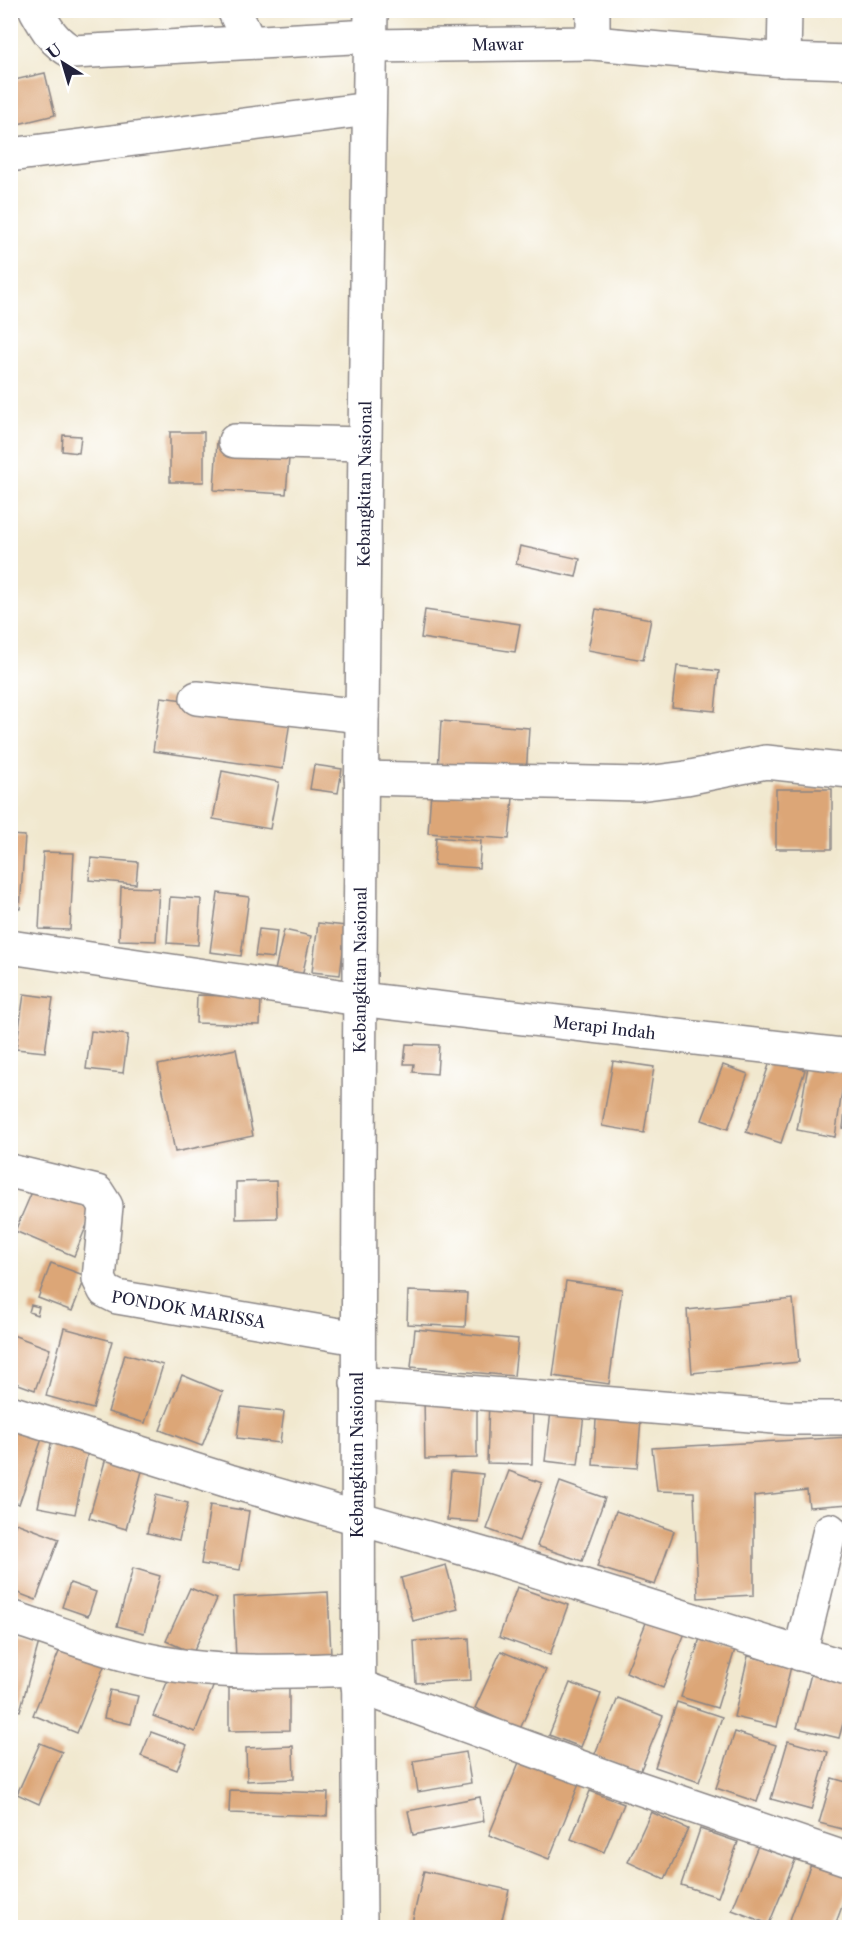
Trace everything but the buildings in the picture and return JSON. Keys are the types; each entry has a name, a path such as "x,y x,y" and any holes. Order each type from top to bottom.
{"street":[{"name":"Mawar","path":"36,10 50,35 62,47 73,52 249,42 371,31 593,43 784,60 849,62"},
{"path":"234,10 249,42"},
{"path":"593,10 593,43"},
{"path":"784,10 784,60"},
{"name":"Kebangkitan Nasional","path":"360,1928 357,1338 361,778 371,31"},
{"path":"10,155 369,109"},
{"path":"235,441 365,444"},
{"path":"197,698 362,716"},
{"path":"361,778 639,784 686,778 766,762 849,771"},
{"name":"Merapi Indah","path":"10,947 359,999 849,1056"},
{"name":"PONDOK MARISSA","path":"10,1171 97,1192 106,1206 99,1279 105,1291 117,1297 357,1338"},
{"path":"357,1383 787,1418 849,1418"},
{"path":"10,1412 91,1439 486,1555 849,1669"},
{"path":"800,1654 830,1530"},
{"path":"10,1617 126,1655 195,1667 255,1673 358,1677 618,1781 849,1860"}]}
